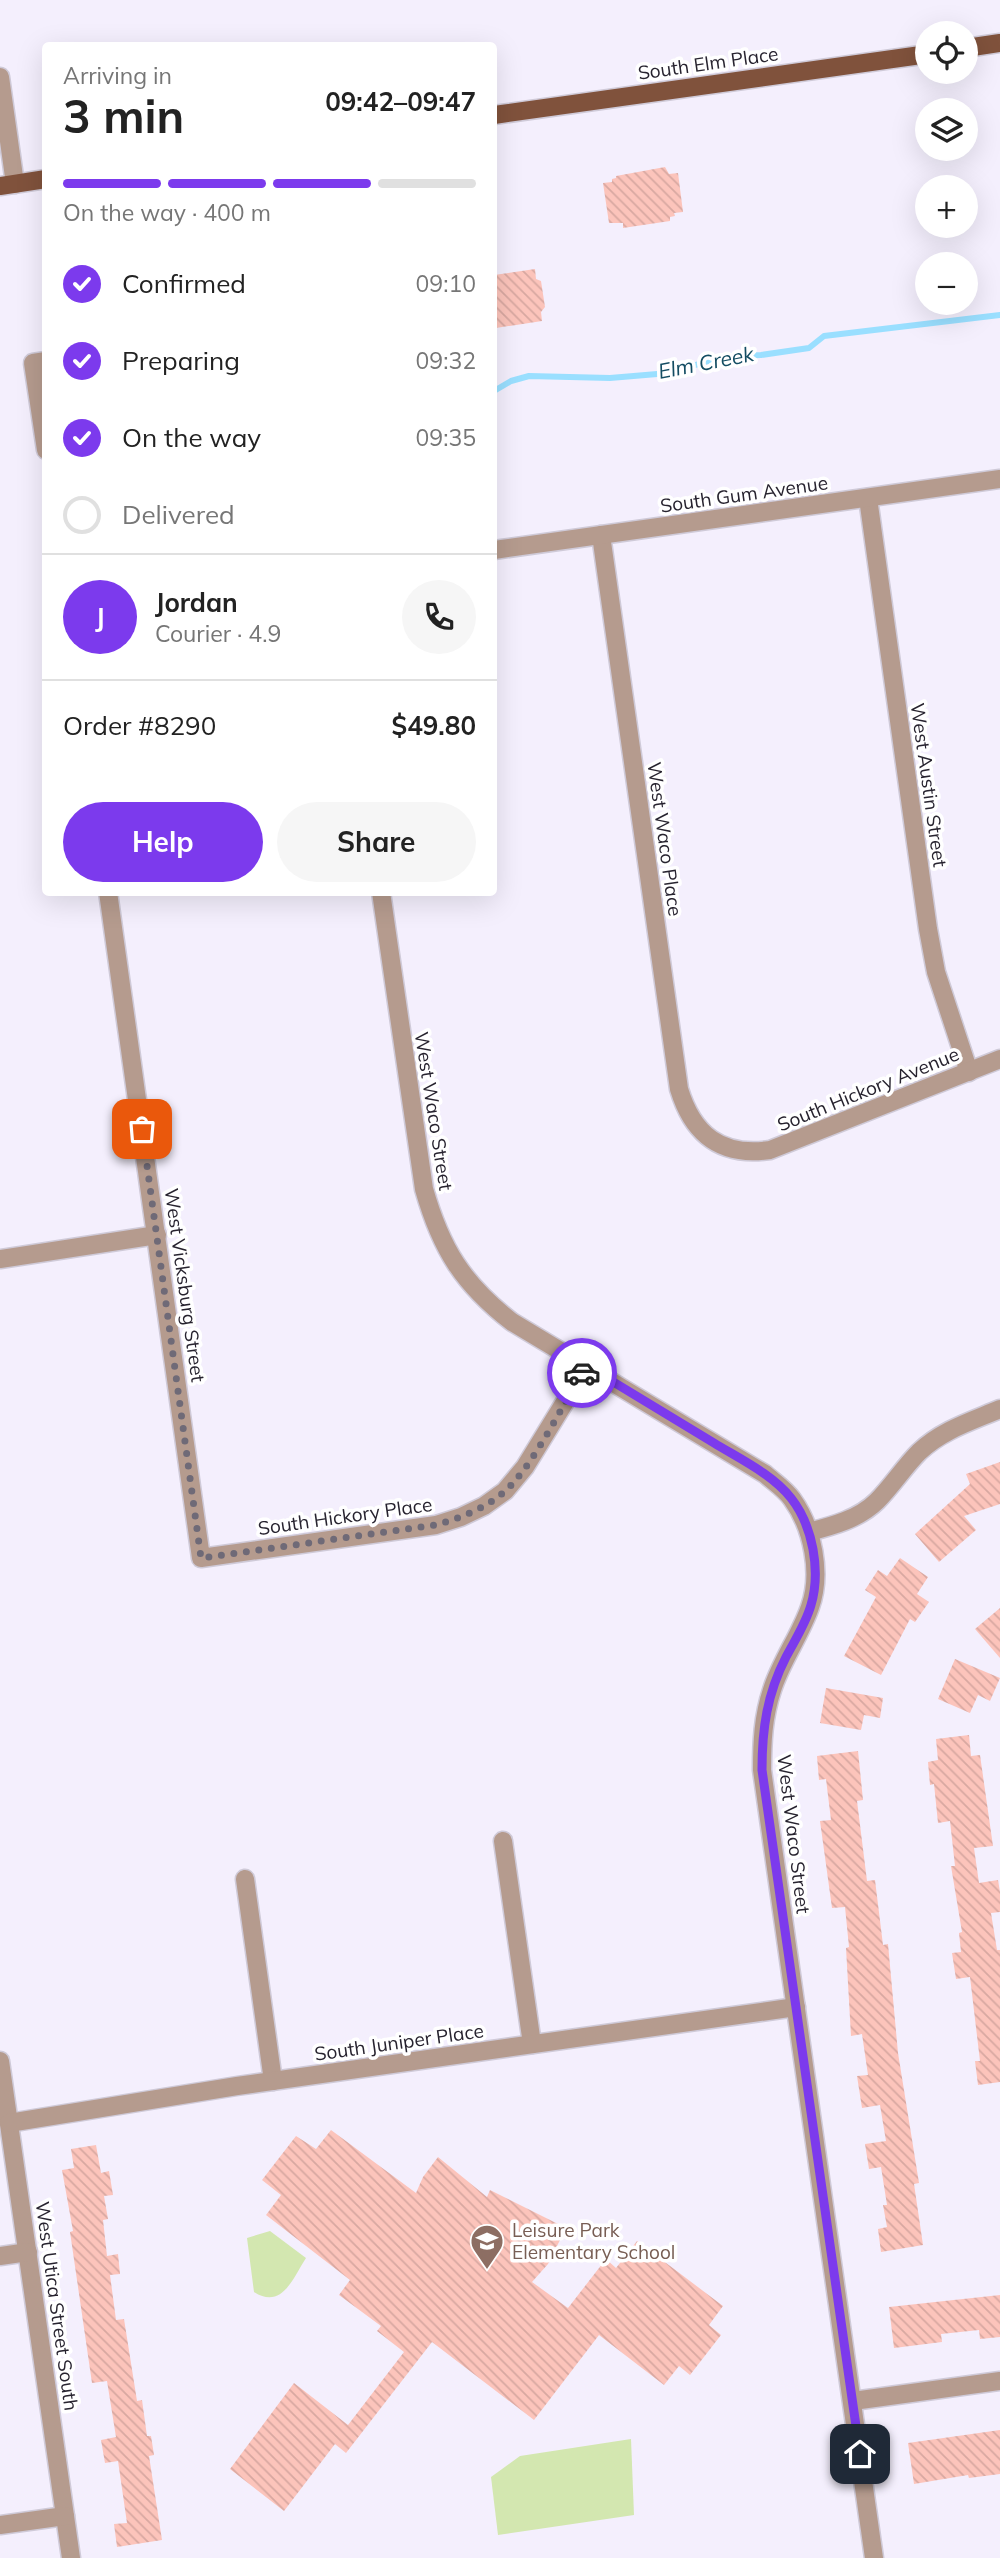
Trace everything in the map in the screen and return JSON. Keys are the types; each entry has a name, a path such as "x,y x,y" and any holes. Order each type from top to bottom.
{"main road":[{"path":"978,47 1000,44"},
{"name":"South Elm Place","path":"497,115 915,56"},
{"path":"8,185 42,180"}],"street":[{"path":"0,77 8,185"},
{"path":"39,362 42,400"},
{"name":"South Gum Avenue","path":"497,550 1000,479"},
{"name":"West Austin Street","path":"868,498 928,929 936,972 969,1072"},
{"name":"West Waco Place","path":"601,535 679,1089 691,1120 709,1139"},
{"name":"West Vicksburg Street","path":"109,896 201,1558"},
{"name":"West Waco Street","path":"382,896 417,1155 432,1217 444,1245 484,1300 512,1322 765,1474 793,1500 809,1532 815,1566 815,1587 811,1605 772,1689 762,1730 764,1791 874,2558"},
{"name":"South Hickory Avenue","path":"709,1139 733,1149 770,1150 1000,1059"},
{"path":"0,1259 157,1235"},
{"name":"South Hickory Place","path":"201,1558 436,1525 484,1506 505,1491 525,1467 587,1366"},
{"path":"809,1532 856,1516 875,1503 919,1452 950,1430 1000,1409"},
{"path":"503,1841 532,2044"},
{"path":"245,1879 273,2081"},
{"name":"South Juniper Place","path":"9,2123 273,2081 796,2007"},
{"name":"West Utica Street South","path":"0,2061 71,2558"},
{"path":"0,2256 28,2252"},
{"path":"853,2401 1000,2381"},
{"path":"0,2525 65,2515"}],"green space":[{"path":"270,2231 306,2258 286,2289 272,2297 264,2297 254,2292 247,2238"},
{"path":"631,2439 634,2515 498,2535 491,2477 520,2456"}],"building":[{"path":"665,167 669,174 678,173 683,212 674,213 675,216 670,217 670,221 623,228 623,223 609,223 603,183 612,182 616,176"},
{"path":"535,269 536,279 541,281 545,307 541,312 542,321 497,328 497,275"},
{"path":"1000,1462 1000,1504 964,1516 976,1530 939,1562 915,1534 970,1484 966,1474"},
{"path":"900,1558 928,1577 917,1594 929,1602 915,1622 910,1619 881,1675 844,1656 876,1597 865,1590 878,1570 887,1576"},
{"path":"1000,1608 1000,1658 975,1629"},
{"path":"955,1659 1000,1678 990,1701 978,1695 970,1713 938,1699"},
{"path":"826,1688 883,1698 880,1718 864,1715 861,1730 820,1723"},
{"path":"969,1735 971,1756 980,1755 993,1846 974,1848 979,1883 998,1880 1000,1892 1000,1912 991,1913 997,1950 1000,1950 1000,2082 978,2085 975,2061 980,2061 970,1977 956,1979 952,1953 961,1952 959,1933 962,1932 951,1866 955,1866 950,1821 938,1823 934,1784 930,1785 928,1762 938,1760 936,1739"},
{"path":"858,1751 863,1800 857,1801 867,1881 875,1880 883,1945 888,1944 898,2053 919,2183 914,2184 923,2245 881,2252 878,2229 887,2227 883,2205 887,2205 881,2167 869,2169 865,2144 886,2141 880,2105 862,2108 857,2076 868,2075 862,2034 851,2036 846,1948 849,1947 845,1907 832,1908 820,1821 831,1820 826,1779 819,1780 817,1756"},
{"name":"Leisure Park Elementary School","path":"331,2130 416,2193 423,2177 438,2157 487,2197 490,2190 566,2228 548,2264 532,2282 568,2308 606,2259 616,2268 637,2241 723,2306 709,2325 721,2335 690,2375 679,2366 664,2385 599,2335 534,2420 432,2342 346,2453 335,2444 284,2511 230,2469 294,2383 348,2425 404,2352 377,2331 381,2326 339,2295 350,2280 266,2215 281,2195 262,2180 296,2136 316,2149"},
{"path":"96,2145 101,2173 109,2171 113,2195 104,2196 108,2219 103,2220 107,2256 118,2254 120,2274 110,2275 116,2320 124,2319 137,2401 142,2400 147,2436 151,2436 154,2455 149,2456 162,2540 117,2547 114,2524 127,2523 118,2461 105,2463 101,2440 116,2437 107,2381 92,2383 70,2232 73,2231 62,2170 74,2168 71,2149"},
{"path":"1000,2295 1000,2337 980,2339 979,2330 941,2334 942,2342 894,2348 889,2307"},
{"path":"1000,2430 1000,2474 969,2478 968,2475 914,2484 908,2443"}],"waterway":[{"name":"Elm Creek","path":"497,389 511,381 529,376 610,378 669,373 725,356 761,355 809,348 824,336 1000,315"}],"way so far":[{"path":"142,1129 201,1558 436,1525 484,1506 505,1491 525,1467 582,1373"}],"place":[{"name":"Leisure Park Elementary School","path":"487,2271"}],"route":[{"path":"582,1373 587,1366 765,1474 793,1500 809,1532 815,1566 815,1587 803,1626 772,1689 762,1730 762,1770 860,2454"}]}
